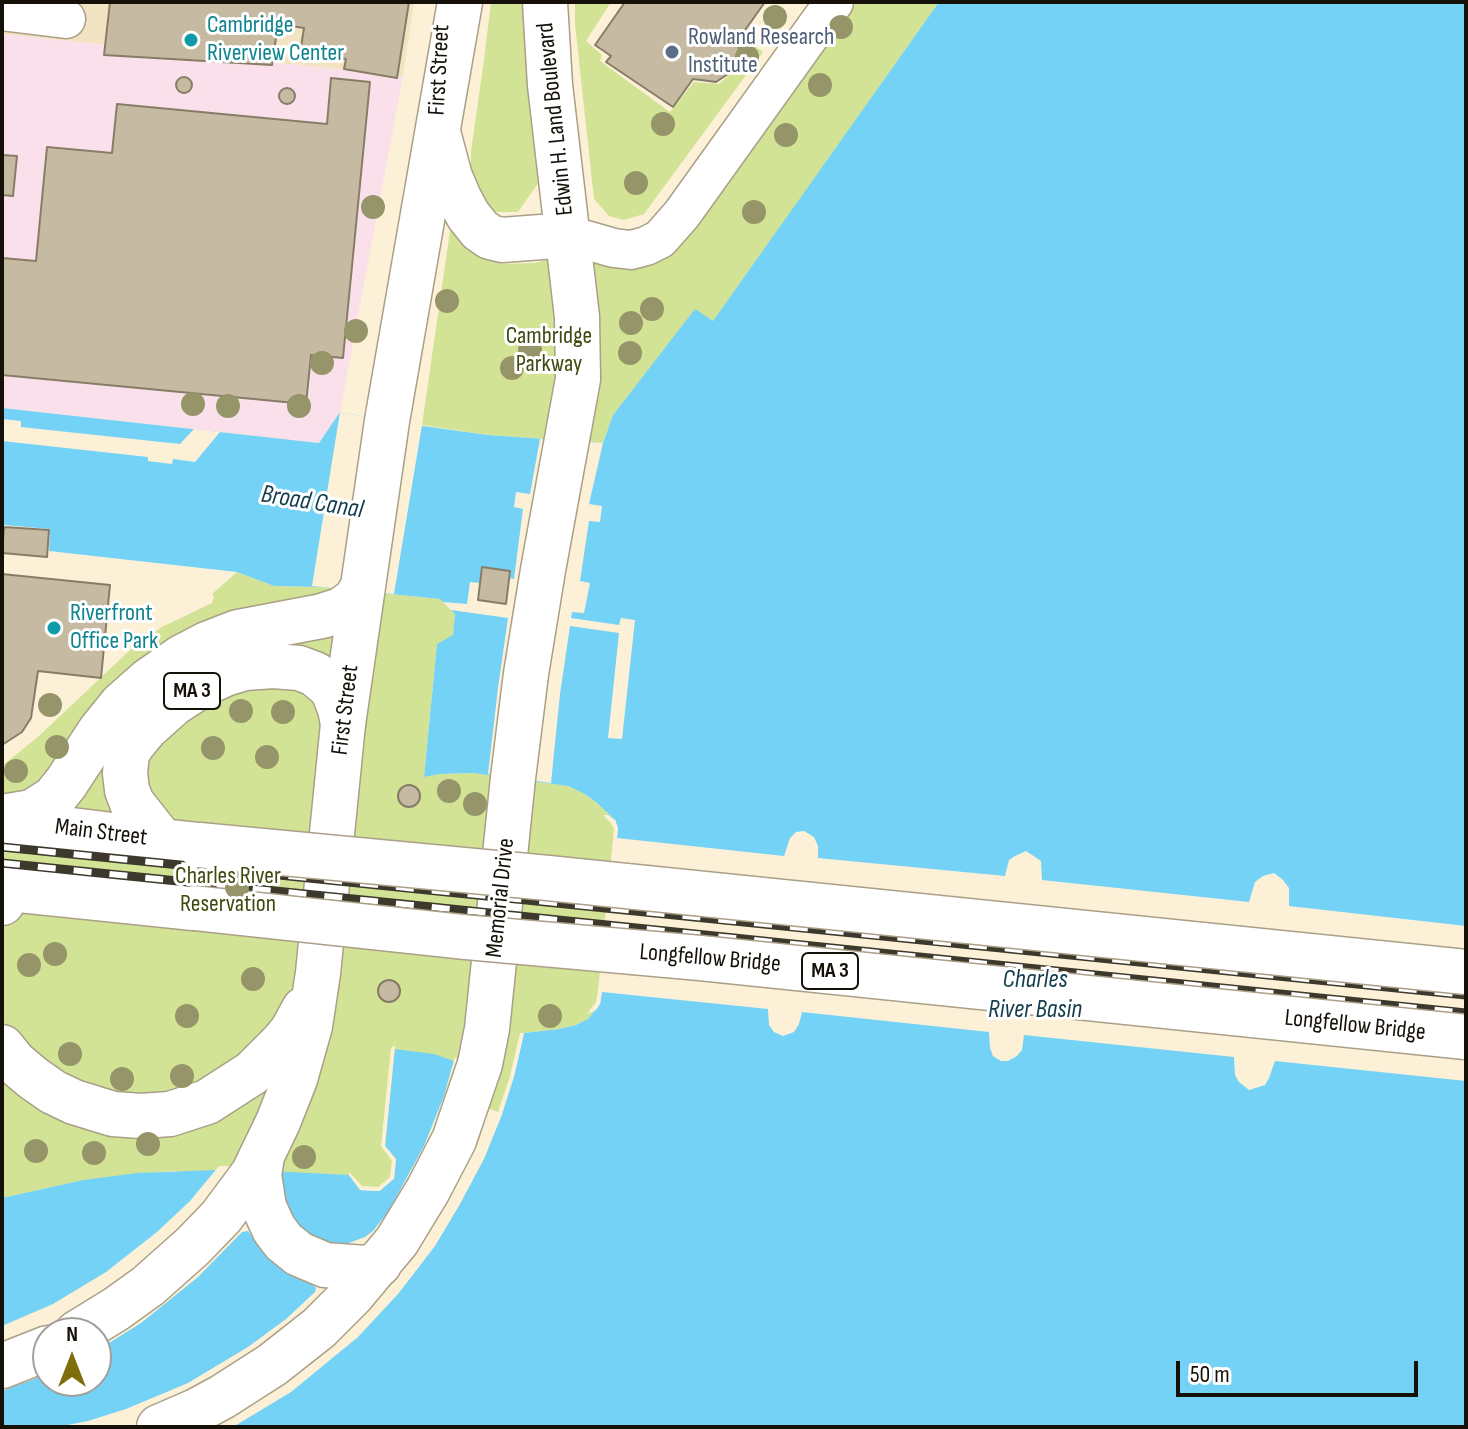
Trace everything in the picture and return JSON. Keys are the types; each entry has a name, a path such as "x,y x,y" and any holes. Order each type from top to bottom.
{"main road":[{"path":"460,2 439,119 450,177 468,215 490,237 502,240 568,235"},
{"name":"Edwin H. Land Boulevard","path":"545,2 550,85 568,235"},
{"name":"First Street","path":"102,1317 132,1298 193,1246 233,1203 262,1156 301,1062 318,973 343,724 361,590 439,119"},
{"name":"Memorial Drive","path":"159,1427 222,1397 272,1365 319,1328 352,1295 412,1218 442,1166 475,1083 487,1029 513,778 537,602 576,397 579,360 577,317 568,235"},
{"path":"2,819 32,812 54,798 114,713 138,689 182,657 238,632 341,610 355,600 361,590"},
{"name":"MA 3","path":"181,843 143,817 129,796 125,773 127,754 132,745 170,706 194,689 245,668 299,668 315,674 329,686 338,701 343,724"},
{"name":"Main Street","path":"2,819 181,843"},
{"path":"181,843 1466,972"},
{"name":"Longfellow Bridge","path":"5,893 194,908 1466,1037"},
{"path":"6,1056 53,1092 86,1107 127,1115 156,1116 182,1112 229,1090 273,1054 300,1018 318,973"},
{"path":"262,1156 259,1175 264,1207 284,1242 299,1254 325,1265 365,1268 379,1264"},
{"path":"2,1366 32,1354"}],"street":[{"name":"First Street","path":"439,119 444,2"},
{"path":"568,235 631,250 660,239 682,214 834,2"},
{"path":"2,11 66,19"}],"shaded area":[{"name":"Cambridge Riverview Center","path":"2,2 414,2 403,76 2,34"},
{"path":"2,34 403,76 340,412 319,443 2,408"}],"green space":[{"path":"491,2 526,2 543,169 539,182 518,212 493,212 471,187 471,151"},
{"path":"575,2 611,2 586,41 602,55 600,61 670,112 694,82 719,84 739,66 740,42 743,38 763,52 644,214 624,220 609,216 594,199"},
{"name":"Cambridge Parkway","path":"848,2 939,2 713,322 695,310 613,415 603,443 488,435 422,425 451,224 477,253 503,264 593,257 631,266"},
{"name":"Charles River Reservation","path":"237,572 274,586 320,587 440,599 455,614 453,636 437,644 424,777 473,773 568,786 596,802 615,820 600,1004 588,1019 576,1025 524,1033 501,1117 396,1159 394,1179 379,1191 172,1171 83,1180 2,1198 2,766 39,736 130,650 162,627 212,603 212,594"}],"water":[{"name":"Charles River Basin","path":"939,2 1466,2 1466,1427 2,1427 2,1198 83,1180 138,1173 216,1170 349,1175 360,1190 380,1191 394,1178 396,1159 385,1146 395,1049 434,1054 454,1061 444,1096 501,1117 524,1033 576,1025 588,1019 600,1004 618,828 615,820 596,802 568,786 473,773 424,777 437,644 453,635 455,614 440,599 320,587 274,586 237,572 49,551 50,529 4,525 2,539 2,408 319,443 340,412 488,435 603,443 613,415 695,309 713,321"}],"pier":[{"path":"340,412 422,425 394,594 312,586"},
{"path":"2,419 21,421 21,427 180,444 194,429 220,432 195,462 173,459 172,464 148,461 148,457 2,441"},
{"path":"540,439 603,443 589,504 602,506 600,522 589,521 580,581 590,583 584,613 572,612 571,618 619,625 621,618 635,620 622,739 608,738 619,633 570,626 551,783 488,774 508,618 451,610 443,602 467,604 470,582 480,583 482,567 510,571 509,578 514,579 523,509 514,507 516,492 530,494"},
{"path":"603,815 615,820 617,838 784,856 790,838 796,832 804,831 814,837 818,858 1005,876 1009,860 1026,851 1041,861 1042,880 1249,902 1255,882 1274,873 1289,888 1289,906 1466,926 1466,1081 1275,1061 1265,1085 1249,1090 1235,1075 1234,1057 1024,1035 1022,1050 1017,1056 1001,1061 993,1056 989,1032 802,1012 794,1032 783,1036 774,1032 769,1025 768,1009 602,992 596,1010 587,1014 596,1002 598,991 614,829"},
{"path":"520,1033 524,1033 501,1117 484,1159 435,1246 398,1294 358,1337 291,1392 233,1427 57,1427 126,1409 188,1383 248,1347 286,1319 315,1292 316,1288 310,1282 285,1271 269,1259 248,1231 242,1232 198,1277 141,1323 112,1341 112,1317 32,1317 32,1380 2,1391 2,1326 53,1304 106,1272 157,1232 190,1201 219,1166 284,1167 280,1183 286,1217 318,1242 346,1244 373,1231 388,1212 424,1146 444,1096 455,1057 458,1061 449,1094 498,1112"},
{"path":"395,1045 385,1146 396,1159 394,1179 379,1191 360,1190 349,1172 362,1186 378,1187 390,1177 392,1161 381,1146 391,1048"}],"building":[{"name":"Cambridge Riverview Center","path":"110,2 409,2 397,78 344,69 346,59 300,53 304,28 278,24 272,65 104,55"},
{"name":"Rowland Research Institute","path":"625,2 765,2 736,43 738,58 728,74 716,82 693,79 673,107 606,62 611,56 595,45"},
{"path":"184,77 192,85 184,93 176,85"},
{"path":"331,78 370,82 343,358 311,355 306,404 2,375 2,258 36,261 47,147 112,153 117,104 327,124"},
{"path":"287,88 295,96 287,104 279,96"},
{"path":"2,155 17,156 13,196 2,195"},
{"path":"4,527 49,530 47,557 2,553"},
{"path":"482,567 510,571 506,604 478,600"},
{"name":"Riverfront Office Park","path":"2,574 110,585 101,678 38,671 31,718 22,732 2,745"},
{"path":"409,785 417,788 420,796 417,804 409,807 401,804 398,796 401,788"},
{"path":"389,980 397,983 400,991 397,999 389,1002 381,999 378,991 381,983"}],"railway":[{"path":"2,847 1466,995"},
{"path":"2,863 1466,1013"}],"place":[{"name":"Cambridge Riverview Center","path":"191,40"},
{"name":"Rowland Research Institute","path":"672,52"},
{"name":"Riverfront Office Park","path":"54,628"}],"water label":[{"name":"Broad Canal","path":"312,503"}]}
